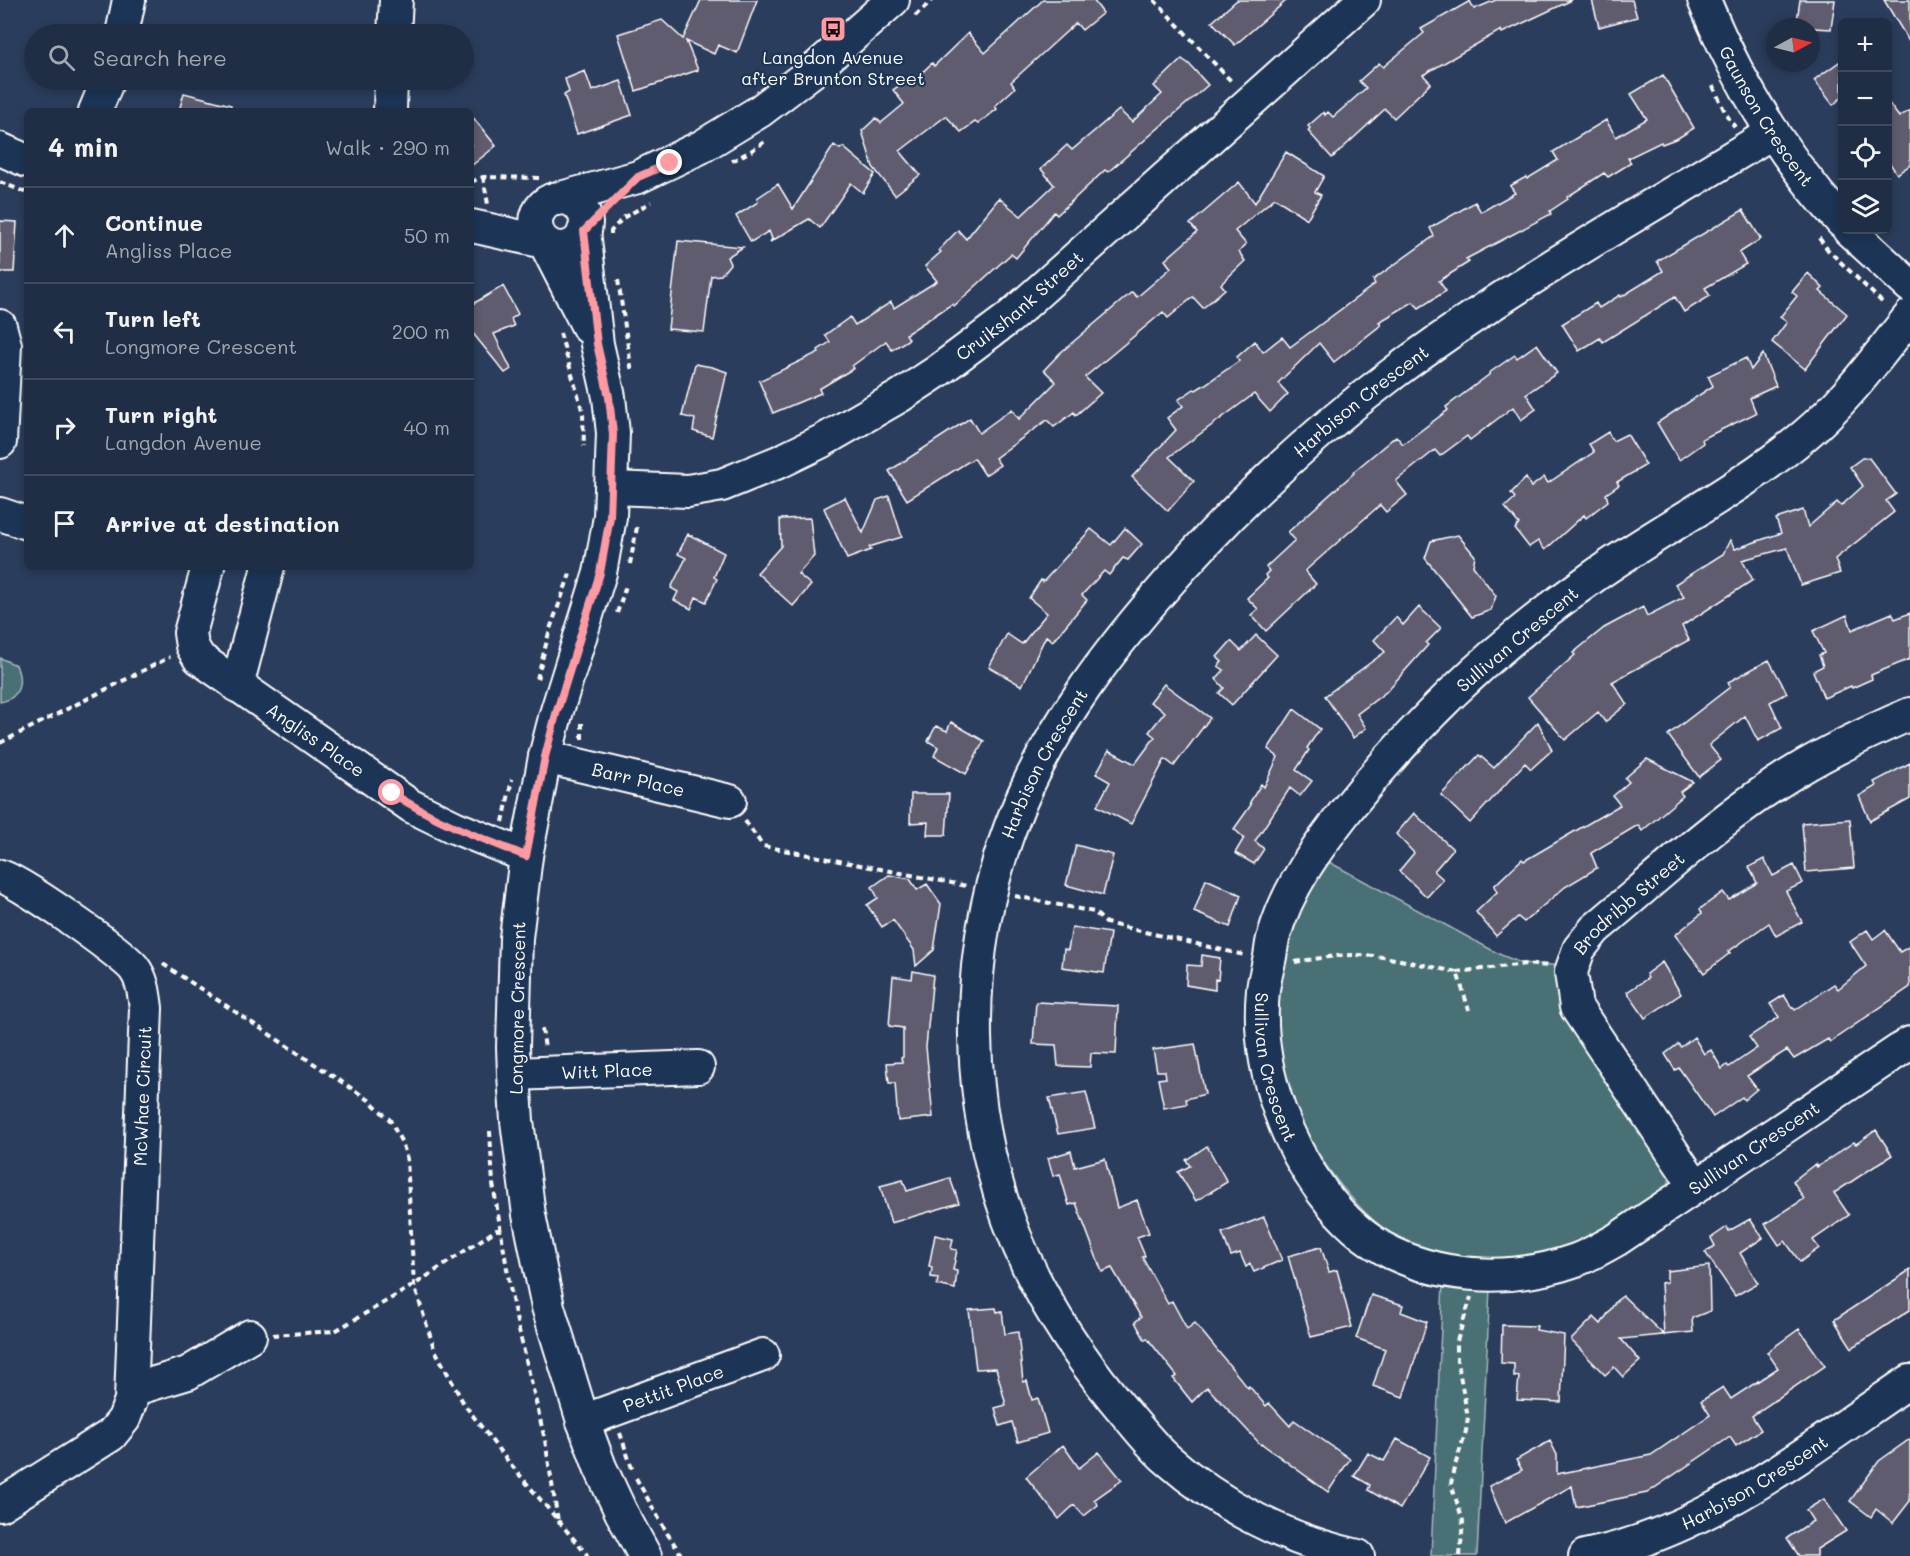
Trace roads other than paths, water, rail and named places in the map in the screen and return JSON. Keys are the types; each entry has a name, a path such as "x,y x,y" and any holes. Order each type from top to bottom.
{"street":[{"path":"124,24 129,0"},
{"path":"395,24 396,0"},
{"name":"Cruikshank Street","path":"612,488 688,491 722,485 812,446 900,396 1009,318 1364,0"},
{"name":"Gaunson Crescent","path":"1704,0 1722,45 1754,103 1822,199 1838,217"},
{"path":"550,194 537,214 537,229 545,242 552,247 567,247 581,238 593,235 645,189 701,147 760,111 814,70 899,12"},
{"path":"96,108 104,90"},
{"path":"390,108 391,90"},
{"name":"Harbison Crescent","path":"1358,1556 1322,1546 1265,1524 1204,1488 1168,1459 1148,1439 1104,1388 1059,1326 1024,1259 1010,1224 988,1153 976,1079 974,1005 982,931 991,891 1028,785 1065,716 1087,682 1187,561 1262,484 1386,378 1431,345 1524,284 1773,132"},
{"path":"0,149 24,160"},
{"path":"474,225 550,194 645,189"},
{"path":"550,194 580,207 593,235"},
{"path":"474,227 545,242"},
{"path":"1853,234 1910,286"},
{"name":"Longmore Crescent","path":"593,235 597,344 609,397 613,434 610,517 600,573 545,757 526,856 516,938 514,1074 517,1122 531,1227 548,1307 583,1421 600,1467 616,1503 645,1556"},
{"name":"Longmore Crescent","path":"545,242 597,344"},
{"name":"Sullivan Crescent","path":"1910,316 1846,395 1807,433 1764,467 1628,552 1588,580 1511,641 1440,705 1375,775 1317,848 1291,892 1273,939 1263,987 1262,1036 1270,1084 1286,1130 1328,1199 1354,1228 1387,1251 1406,1259 1447,1271 1491,1276 1535,1271 1577,1259 1616,1240 1910,1042"},
{"path":"0,326 5,345 0,442"},
{"path":"0,514 24,522"},
{"name":"Angliss Place","path":"207,570 190,633 192,646 199,658 411,806 454,827 526,856"},
{"path":"237,686 267,570"},
{"name":"Brodribb Street","path":"1696,1186 1576,1007 1571,972 1579,949 1595,929 1733,814 1795,772 1862,735 1910,714"},
{"name":"Barr Place","path":"545,757 730,801"},
{"name":"McWhae Circuit","path":"0,876 19,884 119,953 134,969 144,988 146,1008 131,1400 124,1419 111,1435 0,1505"},
{"name":"Witt Place","path":"514,1074 698,1067"},
{"path":"132,1390 188,1373 250,1336"},
{"name":"Pettit Place","path":"583,1421 763,1355"},
{"name":"Harbison Crescent","path":"1586,1556 1637,1543 1696,1519 1750,1488 1910,1381"}],"place":[{"name":"Langdon Avenue after Brunton Street","path":"833,29"}]}
